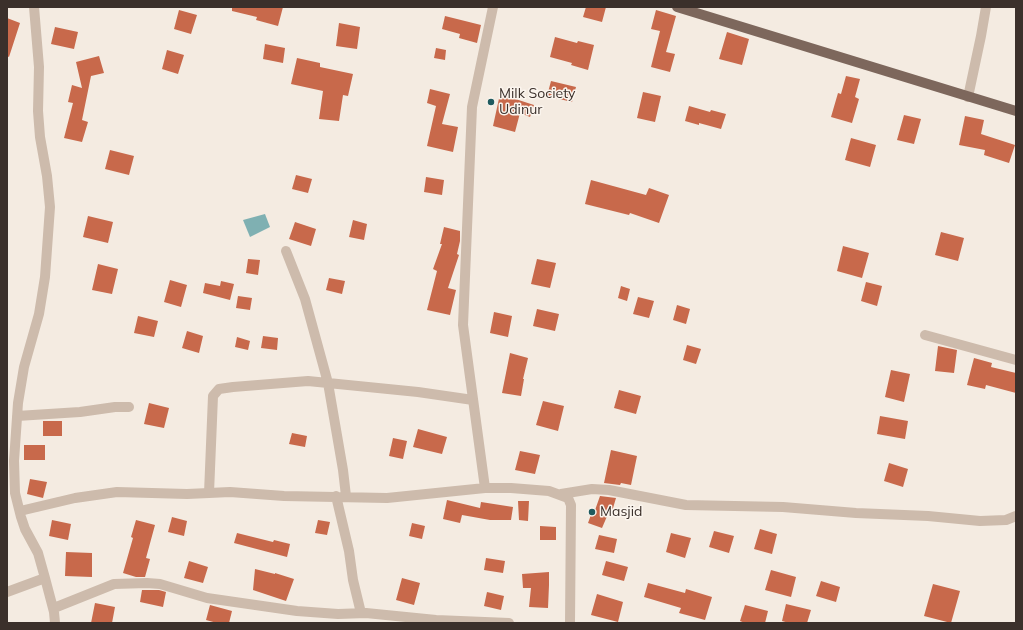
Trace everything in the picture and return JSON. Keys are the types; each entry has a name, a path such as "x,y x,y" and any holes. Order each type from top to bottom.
{"main road":[{"path":"677,7 1016,111"}],"street":[{"path":"34,7 39,67 38,111 40,137 47,176 50,207 45,277 39,314 24,367 18,403 14,461 16,493 20,511 25,529 38,553 54,608 55,623"},
{"path":"485,488 463,326 472,107 493,7"},
{"path":"968,97 986,7"},
{"path":"286,251 305,299 328,382 343,470 341,496 352,580 361,613"},
{"path":"925,335 1016,360"},
{"path":"209,493 213,396 219,389 308,381 418,392 473,400"},
{"path":"17,416 129,407"},
{"path":"20,511 75,498 117,492 173,494 230,492 284,496 387,498 485,488 511,488 549,491 561,494 568,498 571,505 570,623"},
{"path":"561,494 592,489 609,490 686,505 783,507 856,513 928,516 980,521 1006,520 1016,516"},
{"path":"7,592 45,578"},
{"path":"54,608 114,584 147,583 160,584 207,598 297,611 338,614 361,613 436,620 509,623"}],"water":[{"path":"265,214 270,227 250,237 243,220"}],"building":[{"path":"232,7 283,7 278,26 256,20 257,17 232,11"},
{"path":"586,7 606,7 602,22 583,17"},
{"path":"179,10 197,15 191,34 174,29"},
{"path":"656,10 676,16 666,52 675,54 670,72 651,67 660,31 651,29"},
{"path":"445,16 481,25 477,43 459,38 460,34 442,29"},
{"path":"7,18 20,23 9,57 7,56"},
{"path":"339,23 360,27 357,49 336,46"},
{"path":"55,27 78,32 74,49 51,44"},
{"path":"727,32 749,39 742,65 719,59"},
{"path":"555,37 577,43 578,41 594,45 588,70 571,65 572,63 550,57"},
{"path":"265,44 285,48 283,63 263,59"},
{"path":"436,48 446,50 445,60 434,58"},
{"path":"167,50 184,55 178,74 162,69"},
{"path":"99,56 104,73 91,76 82,120 88,122 82,142 64,138 73,103 68,102 72,85 82,88 76,62"},
{"path":"297,58 320,63 320,67 353,74 348,96 343,95 339,121 319,119 323,91 291,84"},
{"path":"846,76 860,79 855,97 859,99 852,123 831,117 838,93 841,94"},
{"path":"551,81 576,87 572,102 547,96"},
{"path":"430,89 450,94 442,124 458,127 453,152 427,146 436,106 427,103"},
{"path":"643,92 661,96 655,122 637,118"},
{"path":"500,94 534,105 530,117 520,113 515,132 493,126"},
{"path":"689,106 710,112 711,110 726,114 721,129 685,121"},
{"path":"904,115 921,119 914,144 897,140"},
{"path":"965,116 984,120 981,134 1015,145 1009,163 984,155 985,150 959,145"},
{"path":"851,138 876,145 870,167 845,160"},
{"path":"110,150 134,156 129,175 105,169"},
{"path":"296,175 312,179 308,193 292,189"},
{"path":"426,177 444,180 442,195 424,192"},
{"path":"591,180 646,195 649,188 669,195 659,223 630,213 629,215 585,204"},
{"path":"88,216 113,222 108,243 83,237"},
{"path":"353,220 367,224 364,240 349,237"},
{"path":"295,222 316,229 311,246 289,239"},
{"path":"444,227 460,231 460,241 457,254 459,255 448,288 456,290 450,315 427,310 437,271 433,269 442,244 440,244"},
{"path":"941,232 964,238 958,261 935,255"},
{"path":"843,246 869,253 862,278 837,271"},
{"path":"248,259 260,260 258,275 246,273"},
{"path":"537,259 556,263 550,288 531,284"},
{"path":"98,264 118,269 112,294 92,290"},
{"path":"329,278 345,281 342,294 326,290"},
{"path":"170,280 187,285 181,307 164,302"},
{"path":"221,281 234,284 230,300 203,293 205,283 220,286"},
{"path":"866,282 882,286 877,306 861,301"},
{"path":"621,286 630,289 627,301 618,298"},
{"path":"238,296 252,298 250,310 236,308"},
{"path":"638,297 654,301 649,318 633,314"},
{"path":"677,305 690,309 686,324 673,320"},
{"path":"537,309 559,314 555,331 533,326"},
{"path":"494,312 512,316 508,337 490,333"},
{"path":"138,316 158,321 154,337 134,333"},
{"path":"187,331 203,336 199,353 182,348"},
{"path":"263,336 278,338 277,350 261,348"},
{"path":"237,337 250,341 248,350 235,347"},
{"path":"687,345 701,349 696,364 683,360"},
{"path":"938,346 957,350 954,373 935,371"},
{"path":"510,353 528,358 521,396 502,393"},
{"path":"974,358 992,363 991,367 1016,373 1016,393 986,385 985,389 967,385"},
{"path":"891,370 910,374 904,402 885,397"},
{"path":"619,390 641,396 636,414 614,408"},
{"path":"543,401 564,406 558,431 536,425"},
{"path":"149,403 169,408 164,428 144,424"},
{"path":"880,416 908,421 905,439 877,434"},
{"path":"43,421 62,421 62,436 43,436"},
{"path":"418,429 447,437 442,454 413,447"},
{"path":"292,433 307,436 305,447 289,444"},
{"path":"393,438 407,441 403,459 389,456"},
{"path":"24,445 45,445 45,460 24,460"},
{"path":"611,450 637,456 631,485 621,483 620,485 604,483"},
{"path":"520,451 540,455 535,474 515,470"},
{"path":"889,463 908,469 903,487 884,481"},
{"path":"30,479 47,482 43,498 27,494"},
{"path":"600,496 616,498 611,515 608,514 602,528 588,523 592,512 594,513"},
{"path":"447,500 480,508 481,502 513,507 511,520 490,520 462,515 460,523 443,519"},
{"path":"518,501 529,501 528,521 519,520"},
{"path":"172,517 187,521 184,536 168,532"},
{"path":"52,520 71,524 68,540 49,536"},
{"path":"136,520 155,525 146,558 150,559 145,577 136,577 123,573 133,538 131,537"},
{"path":"318,520 330,522 327,535 315,533"},
{"path":"412,523 425,526 422,539 409,536"},
{"path":"540,526 556,527 556,540 540,540"},
{"path":"760,529 777,534 772,554 754,549"},
{"path":"714,531 734,536 729,553 709,547"},
{"path":"237,533 273,542 274,540 290,544 287,557 234,543"},
{"path":"671,533 691,538 685,558 666,552"},
{"path":"599,535 617,539 614,553 595,549"},
{"path":"66,552 92,553 92,577 65,576"},
{"path":"486,558 505,561 503,573 484,570"},
{"path":"189,561 208,567 203,583 184,578"},
{"path":"606,561 628,567 624,581 602,575"},
{"path":"255,569 294,579 286,601 253,590"},
{"path":"771,570 796,577 791,597 765,590"},
{"path":"549,572 548,608 529,607 531,588 523,588 522,574"},
{"path":"402,578 420,583 414,605 396,600"},
{"path":"821,581 840,587 836,602 816,596"},
{"path":"648,583 685,593 686,589 712,597 705,620 679,613 681,608 644,597"},
{"path":"933,584 960,591 951,623 924,616"},
{"path":"142,590 159,590 166,592 163,607 140,602"},
{"path":"487,592 504,596 501,610 484,606"},
{"path":"597,594 623,602 618,622 591,615"},
{"path":"95,603 115,607 112,623 91,623"},
{"path":"786,604 811,610 807,623 789,623 782,621"},
{"path":"210,605 232,611 229,623 217,623 206,620"},
{"path":"745,605 768,611 765,623 745,623 740,621"}],"place":[{"name":"Milk Society Udinur","path":"491,102"},
{"name":"Masjid","path":"592,512"}]}
